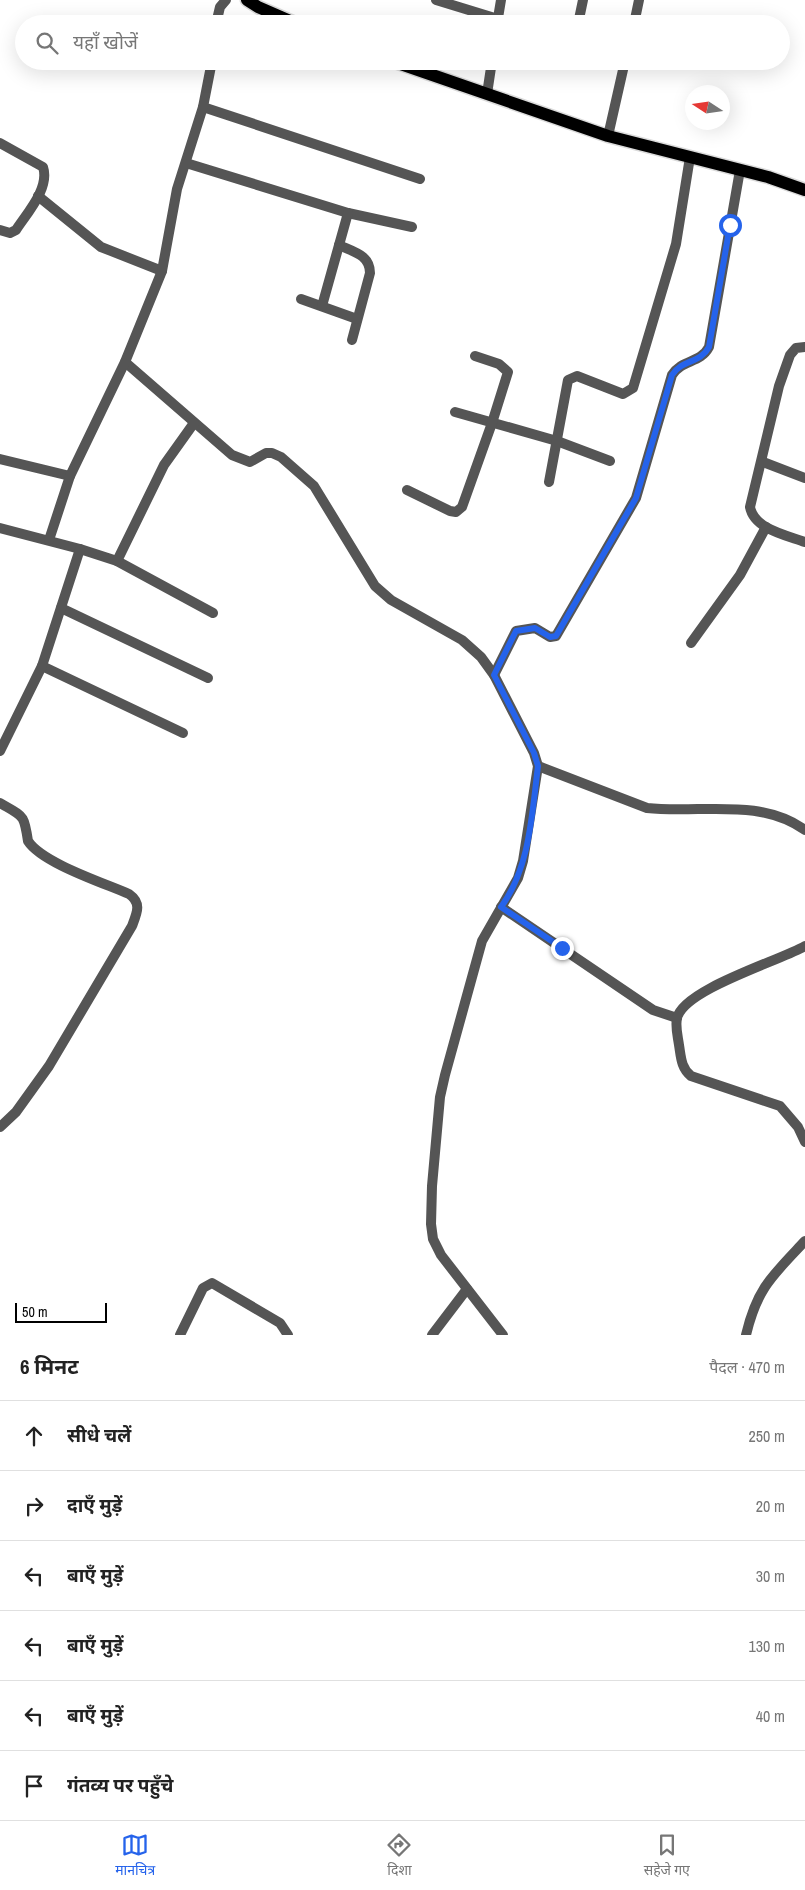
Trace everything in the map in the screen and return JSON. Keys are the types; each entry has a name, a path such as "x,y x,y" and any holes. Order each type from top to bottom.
{"main road":[{"path":"247,0 276,15"},
{"path":"418,70 608,136 740,170 805,190"}],"street":[{"path":"218,15 220,7 226,0"},
{"path":"436,0 478,15"},
{"path":"499,15 501,0"},
{"path":"580,15 583,0"},
{"path":"636,15 639,0"},
{"path":"49,540 70,476 125,362 162,271 177,190 203,107 210,70"},
{"path":"487,94 491,70"},
{"path":"608,136 623,70"},
{"path":"203,107 420,179"},
{"path":"0,143 43,167 44,179 38,196 16,230 10,233 0,230"},
{"path":"550,482 566,387 571,377 581,377 623,394 632,388 676,244 690,157"},
{"path":"186,163 348,212 412,227"},
{"path":"494,675 516,631 535,628 550,637 556,636 636,498 672,375 677,367 699,360 709,347 740,170"},
{"path":"38,196 101,247 162,271"},
{"path":"322,306 348,212"},
{"path":"339,245 365,257 370,264 370,273 352,340"},
{"path":"301,299 357,319"},
{"path":"805,346 796,348 790,355 779,386 763,462 750,506 752,514 766,527 805,542"},
{"path":"407,490 450,511 456,512 466,500 508,372 499,364 475,356"},
{"path":"125,362 232,456 242,461 250,462 266,453 272,452 281,457 314,486 375,586 391,600 462,640 481,657 494,675 534,753 538,766 523,862 514,887 482,941 445,1075 438,1116 432,1186 431,1224 433,1239 441,1255 503,1335"},
{"path":"455,412 557,441 610,461"},
{"path":"117,561 164,465 194,423"},
{"path":"0,459 70,476"},
{"path":"763,462 805,478"},
{"path":"691,643 740,575 766,527"},
{"path":"0,528 49,540 117,561 213,613"},
{"path":"0,751 42,666 80,549"},
{"path":"60,608 208,678"},
{"path":"42,666 183,733"},
{"path":"538,766 647,808 666,810 748,810 781,817 804,826"},
{"path":"0,803 23,818 27,824 28,841 41,853 60,865 129,894 135,899 138,906 132,926 49,1066 16,1112 0,1127"},
{"path":"501,907 653,1010 677,1018"},
{"path":"805,946 783,958 733,976 703,994 680,1011 677,1018 682,1065 687,1073 695,1078 780,1106 798,1127 805,1142"},
{"path":"746,1335 757,1299 766,1283 805,1241"},
{"path":"180,1335 203,1288 212,1283 280,1323 288,1335"},
{"path":"432,1335 467,1289"}],"route":[{"path":"562,948 501,907 514,887 523,862 538,766 521,725 494,675 512,635 516,631 522,628 535,628 550,637 556,636 636,498 672,375 677,367 699,360 705,355 709,347 730,225"}]}
